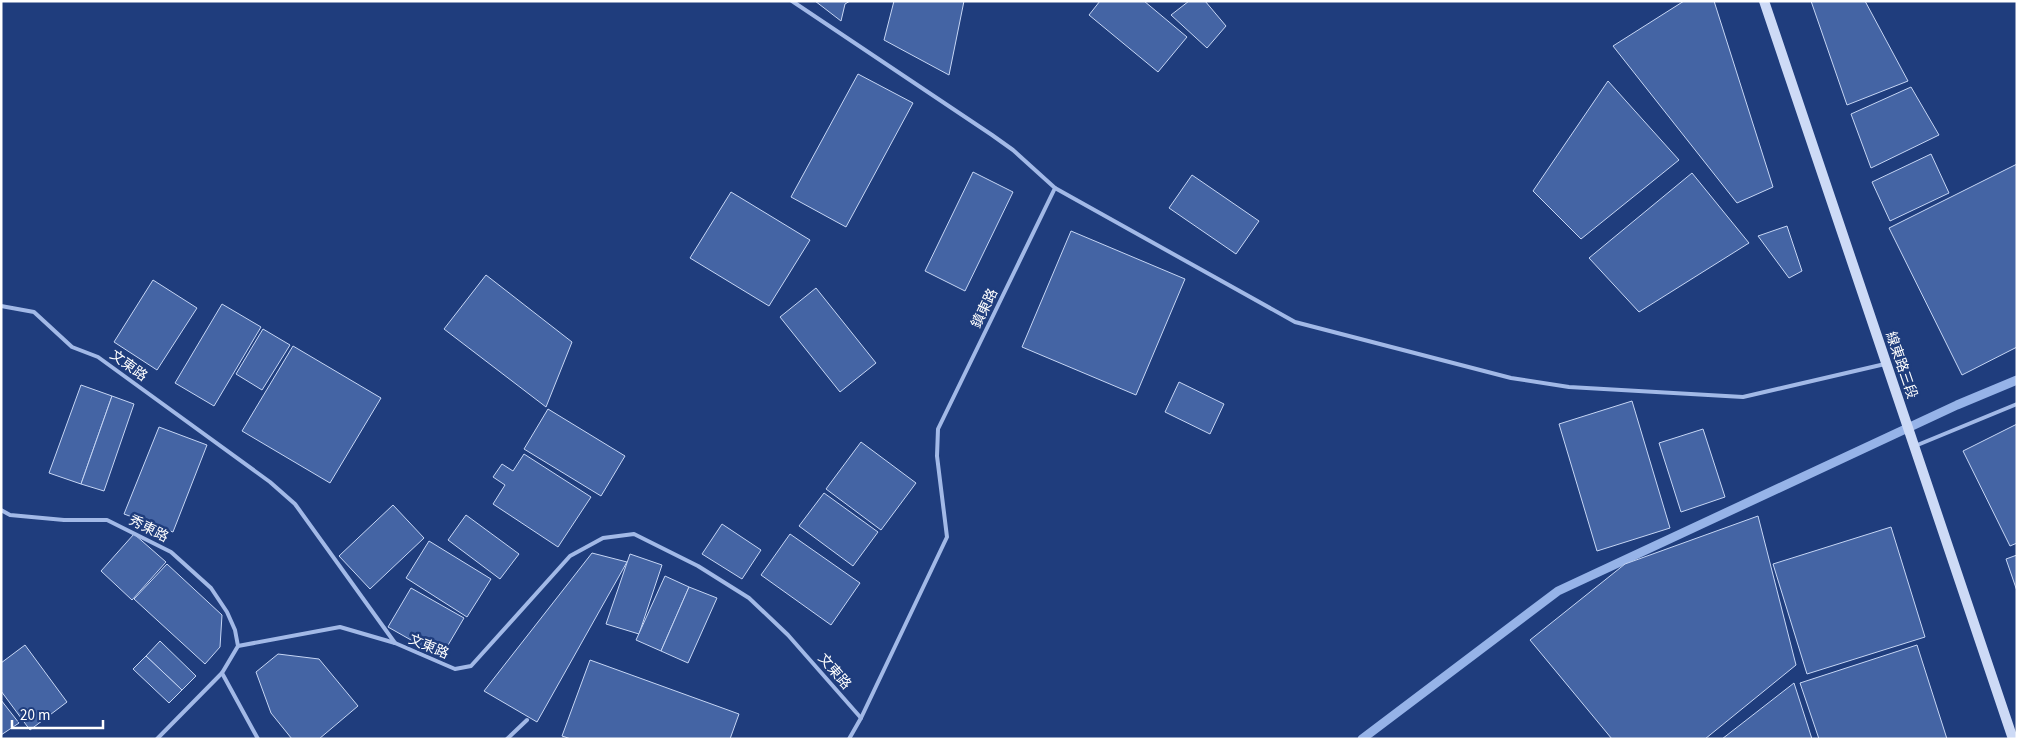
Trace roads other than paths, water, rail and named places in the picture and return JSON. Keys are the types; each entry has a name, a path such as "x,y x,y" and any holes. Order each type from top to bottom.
{"main road":[{"name":"線東路三段","path":"1764,1 2014,739"}],"lane":[{"path":"792,1 992,135 1013,150 1054,188 1295,322 1511,378 1568,387 1743,397 1887,363"},
{"name":"鎮東路","path":"849,739 861,718 947,537 937,456 938,429 1054,188"},
{"name":"文東路","path":"1,306 34,312 72,347 98,357 270,482 295,504 394,643 455,669 471,666 570,556 604,538 634,534 698,566 749,598 788,635 861,718"},
{"path":"1915,446 2017,404"},
{"name":"秀東路","path":"1,510 10,515 64,520 107,520 170,552 211,588 227,612 235,630 238,646"},
{"path":"157,739 222,673 238,646 340,627 394,643"},
{"path":"222,673 258,739"},
{"path":"507,739 527,720"}],"waterway":[{"path":"1362,739 1558,591 1957,405 2017,380"}]}
